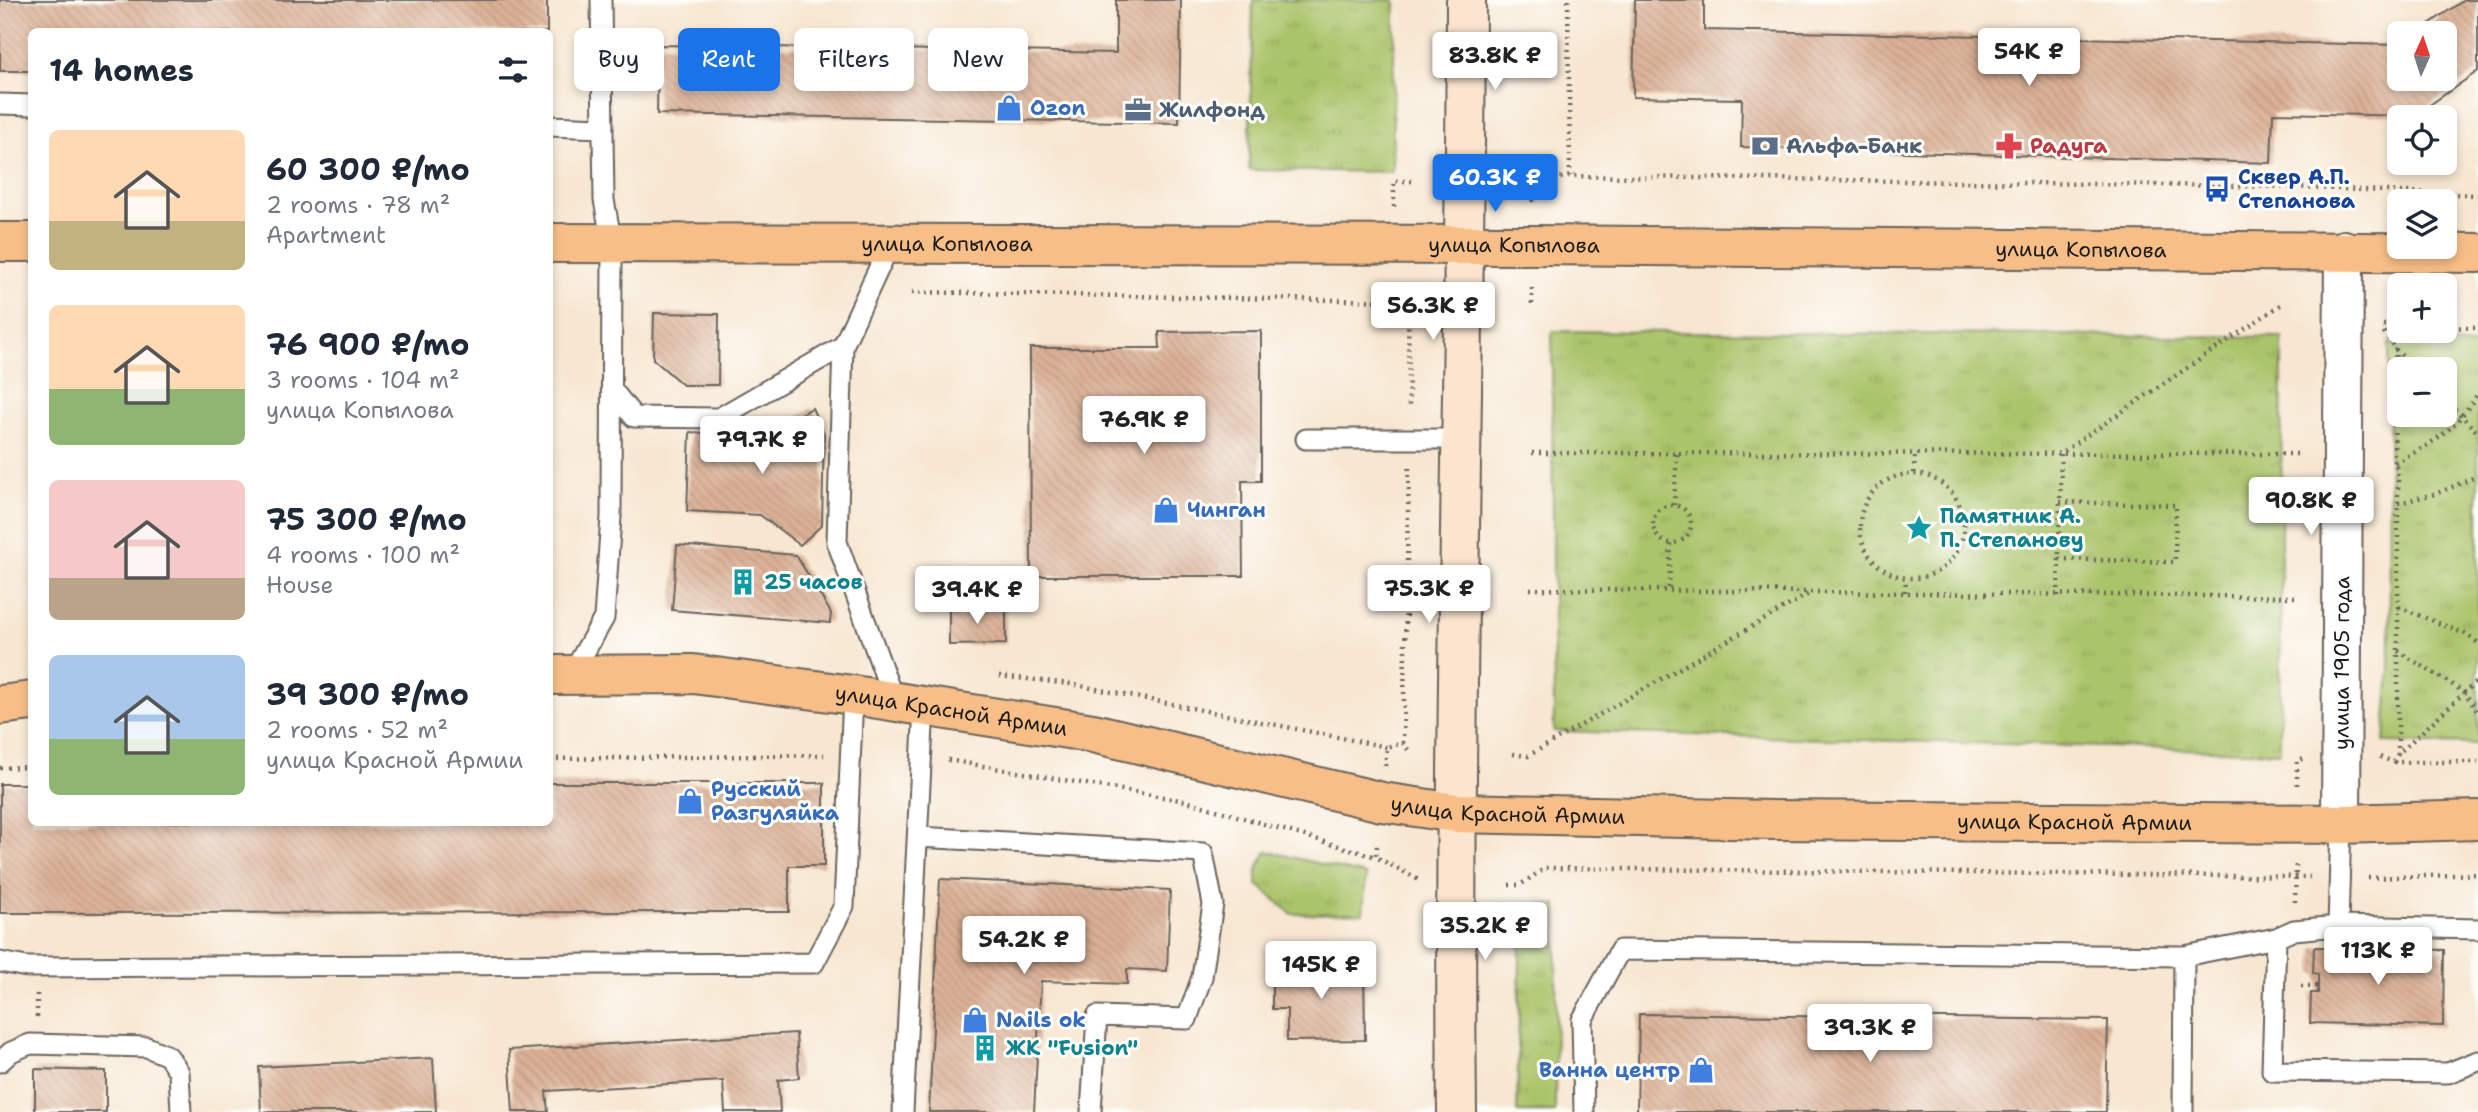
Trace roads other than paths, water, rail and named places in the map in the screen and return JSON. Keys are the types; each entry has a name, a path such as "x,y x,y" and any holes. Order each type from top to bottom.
{"main road":[{"path":"1457,1112 1456,813 1460,439 1466,246 1466,0"},
{"path":"0,242 28,242"},
{"name":"улица Копылова","path":"553,243 2344,250 2478,253"},
{"name":"улица Красной Армии","path":"561,675 693,674 853,695 1094,733 1382,802 1456,813 1786,820 2341,824 2478,820"},
{"path":"0,705 28,702"}],"street":[{"name":"улица 1905 года","path":"2341,824 2344,250"}],"lane":[{"path":"561,675 604,618 611,517 612,244 604,200 601,0"},
{"path":"0,104 28,105"},
{"path":"553,126 602,128"},
{"path":"890,244 843,346 837,542 909,704 922,755 903,1112"},
{"path":"613,391 634,417 719,418 843,346"},
{"path":"1306,439 1460,439"},
{"path":"0,962 27,967 814,963 844,906 853,695"},
{"path":"2338,926 2341,824"},
{"path":"918,837 1202,853 1213,904 1202,977 1187,1019 1097,1016 1091,1112"},
{"path":"1584,1112 1582,1020 1620,950 2184,957 2276,938 2294,930 2338,926 2478,929"},
{"path":"2276,938 2272,1071 2448,1073 2478,1061"},
{"path":"2183,1112 2184,957"},
{"path":"0,1062 11,1052 30,1044 147,1047 168,1056 178,1072 181,1112"}],"place":[{"name":"Ozon","path":"1009,108"},
{"name":"Жилфонд","path":"1138,110"},
{"name":"Альфа-Банк","path":"1765,146"},
{"name":"Радуга","path":"2009,146"},
{"name":"Сквер А.П. Степанова","path":"2217,189"},
{"name":"Чинган","path":"1166,510"},
{"name":"Памятник А. П. Степанову","path":"1919,528"},
{"name":"25 часов","path":"743,582"},
{"name":"Русский Разгуляйка","path":"690,801"},
{"name":"Nails ok","path":"975,1020"},
{"name":"ЖК \"Fusion\"","path":"985,1048"},
{"name":"Ванна центр","path":"1701,1070"}]}
